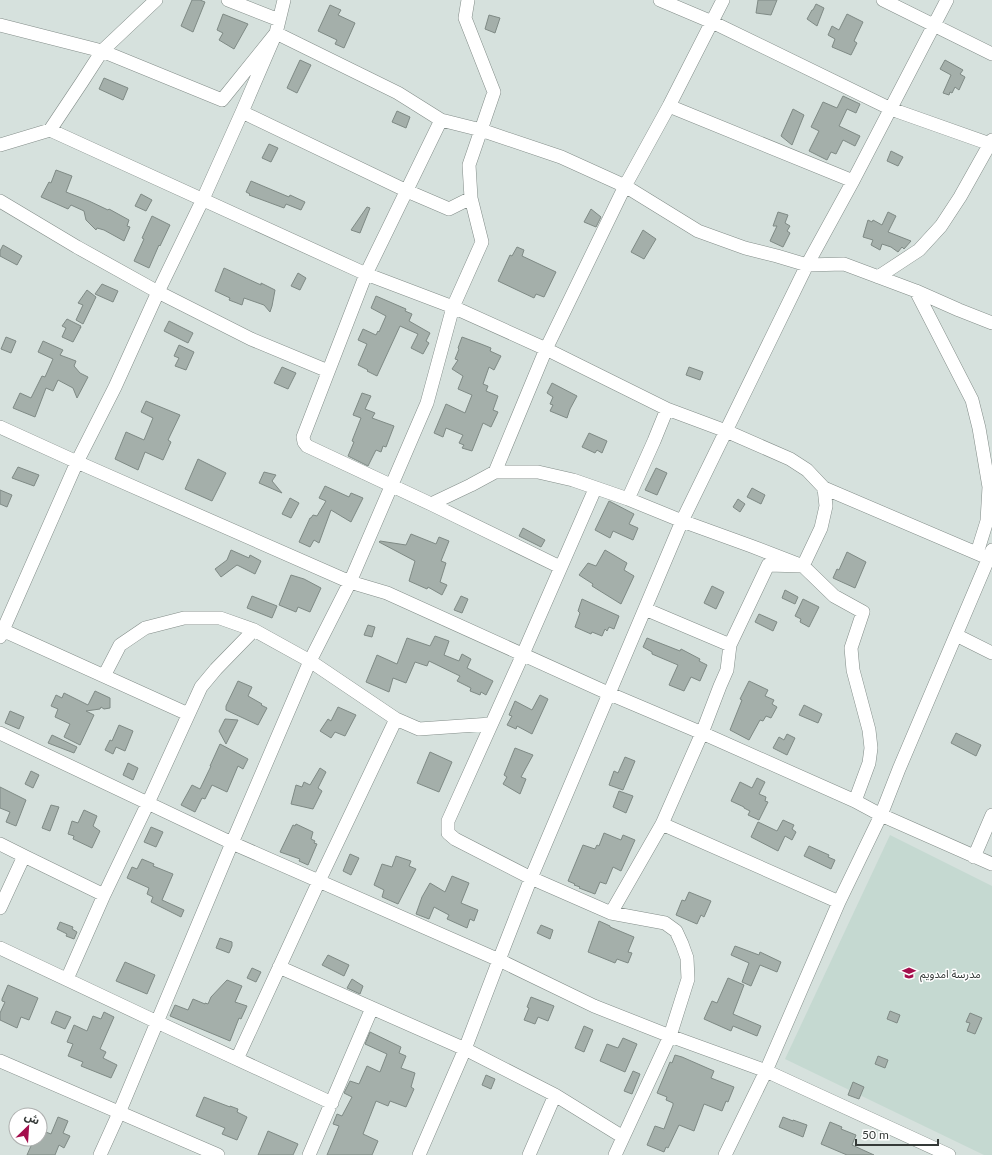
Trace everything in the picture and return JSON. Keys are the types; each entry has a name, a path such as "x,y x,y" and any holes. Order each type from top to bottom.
{"street":[{"path":"0,145 50,130 102,51 156,0"},
{"path":"228,0 279,20"},
{"path":"188,714 1,632 77,462 115,387 242,112 276,33 284,0"},
{"path":"100,1155 310,661 350,582 427,403 453,307 482,242 471,198 469,165 494,92 465,18 468,0"},
{"path":"660,0 712,22 891,109 991,142 960,197 941,226 919,250 878,277"},
{"path":"495,472 546,349 625,186 669,106 723,0"},
{"path":"883,0 992,54"},
{"path":"418,1155 465,1049 531,878 682,521 806,265 853,181 947,0"},
{"path":"0,25 102,51 222,100 276,33"},
{"path":"276,33 398,93 441,120 481,130 561,157 625,186 698,231 745,248 806,265 844,264 916,291 992,323"},
{"path":"669,106 853,181"},
{"path":"242,112 407,191 449,208 471,198"},
{"path":"441,120 366,274 303,437 304,442 307,446 560,567"},
{"path":"50,130 366,274 453,307 546,349 667,409 726,431 790,459 807,470 824,488 986,553"},
{"path":"0,201 77,247 158,292 251,339 328,371"},
{"path":"725,1155 766,1071 839,902 881,815 956,636 986,553 989,487 979,428 972,400 916,291"},
{"path":"628,499 667,409"},
{"path":"0,427 350,582 387,593 992,864"},
{"path":"431,504 495,472 538,472 573,480 594,489 628,499 682,521 803,566 834,596 863,612 851,648 853,670 871,748 869,763 855,802"},
{"path":"803,566 821,528 826,506 824,488"},
{"path":"594,489 523,654 448,821 448,833 455,839 531,878 611,913 665,923 676,931 687,958 688,979 670,1036 615,1155"},
{"path":"611,913 662,824 702,733 727,670 730,645 768,565 803,566"},
{"path":"645,609 730,645"},
{"path":"104,676 120,645 144,628 184,618 220,618 254,630 310,661 396,719 419,729 491,724"},
{"path":"67,979 104,895 201,687 216,669 254,630"},
{"path":"956,636 992,653"},
{"path":"237,1059 396,719"},
{"path":"0,733 232,842 499,960 594,1006 766,1071 933,1152 949,1155"},
{"path":"974,856 992,815"},
{"path":"662,824 839,902"},
{"path":"0,844 104,895"},
{"path":"0,908 24,856"},
{"path":"0,948 332,1102"},
{"path":"279,967 465,1049 555,1095 623,1137"},
{"path":"309,1155 372,1008"},
{"path":"0,1061 218,1155"},
{"path":"529,1155 555,1095"}],"shaded area":[{"name":"مدرسة امدويم","path":"890,835 992,886 992,1155 984,1155 785,1059"}],"building":[{"path":"192,0 200,0 205,2 193,32 181,26"},
{"path":"758,0 777,0 771,15 756,13"},
{"path":"816,4 824,8 817,26 807,19"},
{"path":"330,5 341,10 338,15 355,23 344,48 335,44 337,40 318,31"},
{"path":"223,14 248,24 234,49 219,40 223,33 217,30"},
{"path":"847,14 863,22 854,41 857,43 851,55 832,47 835,39 828,35 832,26 839,30"},
{"path":"489,15 500,18 495,33 485,29"},
{"path":"300,60 311,65 297,93 287,88"},
{"path":"945,60 963,70 960,74 965,77 959,90 955,87 949,95 943,93 951,75 940,69"},
{"path":"104,78 128,88 123,100 99,89"},
{"path":"843,96 860,104 856,113 847,109 839,126 860,136 855,146 843,140 836,154 831,152 827,160 809,151 819,131 811,127 823,102 837,108"},
{"path":"793,109 804,115 792,145 781,136"},
{"path":"397,111 410,117 406,128 392,122"},
{"path":"269,144 278,148 271,162 262,158"},
{"path":"891,151 903,157 898,166 887,161"},
{"path":"56,170 72,176 66,192 108,210 109,209 129,220 127,226 130,227 124,241 104,230 97,228 96,230 86,220 84,211 71,205 68,209 41,197 49,182 51,183"},
{"path":"251,181 305,202 301,210 286,204 284,208 249,195 250,194 246,192"},
{"path":"141,194 152,200 146,211 135,206"},
{"path":"367,207 370,208 360,233 351,230"},
{"path":"591,209 601,217 596,227 584,222"},
{"path":"778,212 788,215 785,223 790,226 787,231 790,233 783,247 770,241 777,226 773,226"},
{"path":"888,212 896,216 888,232 911,241 904,249 902,247 898,252 891,247 882,244 880,250 871,245 873,240 863,237 868,220 872,222 873,220 882,225"},
{"path":"152,216 170,225 149,268 134,261"},
{"path":"643,230 656,239 644,259 631,252"},
{"path":"3,245 22,256 17,265 0,256 0,251"},
{"path":"517,247 524,250 522,256 556,272 544,297 536,294 534,298 498,281 510,255 512,256"},
{"path":"224,268 275,290 270,312 264,305 244,298 242,305 229,300 230,298 215,291"},
{"path":"298,273 306,278 300,290 291,286"},
{"path":"102,284 118,291 113,302 95,294"},
{"path":"87,290 96,297 83,324 76,320 83,305 78,303"},
{"path":"376,296 406,309 405,311 412,314 409,321 430,333 426,341 429,343 423,354 411,348 418,334 400,326 377,376 358,365 367,344 358,340 363,329 376,335 378,331 379,332 386,316 371,308"},
{"path":"67,319 81,326 73,342 62,337 66,328 62,326"},
{"path":"169,321 193,333 188,343 164,331"},
{"path":"6,337 16,341 11,353 1,349"},
{"path":"462,337 491,348 490,351 501,356 494,370 489,367 483,384 488,386 486,391 498,396 493,410 498,412 491,427 483,423 472,451 462,448 464,445 459,443 463,435 446,428 443,437 434,433 446,404 465,413 472,395 458,389 463,376 452,369 458,360 455,359"},
{"path":"43,341 63,350 60,355 76,361 74,366 80,373 88,377 77,398 73,388 58,380 53,391 46,388 35,417 13,408 20,393 31,398 42,376 45,377 53,359 38,352"},
{"path":"179,345 194,352 186,370 175,366 179,358 174,356"},
{"path":"282,367 296,373 288,389 274,383"},
{"path":"689,367 703,372 700,380 686,375"},
{"path":"552,383 577,396 567,418 550,411 553,405 550,404 553,397 547,393"},
{"path":"362,393 371,396 365,409 375,413 372,418 394,426 386,447 383,446 381,452 376,450 368,466 348,456 361,418 353,415"},
{"path":"146,401 180,415 168,440 171,442 163,460 145,452 138,470 115,459 126,432 144,440 153,418 141,412"},
{"path":"589,433 607,441 602,453 597,450 595,453 582,447"},
{"path":"198,459 226,473 212,501 185,489"},
{"path":"18,467 39,475 34,486 12,478"},
{"path":"656,468 667,473 657,495 645,490"},
{"path":"264,472 276,475 272,481 282,493 259,483"},
{"path":"325,486 349,497 351,493 363,498 351,522 331,510 319,543 314,540 310,547 299,542 310,518 313,515 317,516 326,501 319,498"},
{"path":"752,488 765,495 761,504 747,497"},
{"path":"0,490 12,495 7,507 0,504"},
{"path":"290,498 299,503 291,518 282,514"},
{"path":"738,499 745,504 740,512 733,507"},
{"path":"609,501 634,514 629,524 638,528 633,540 613,531 610,538 595,530"},
{"path":"523,528 545,540 541,547 519,536"},
{"path":"411,534 436,544 439,537 449,541 441,561 446,563 440,582 447,585 442,595 428,587 427,589 409,581 415,561 379,542 406,545"},
{"path":"231,550 249,558 250,555 261,561 255,574 237,565 221,577 215,569 227,560"},
{"path":"605,550 627,563 624,570 634,576 621,604 592,586 593,584 579,575 588,563 596,566"},
{"path":"847,552 866,562 855,588 833,578 837,569 839,570"},
{"path":"291,575 304,579 321,588 310,612 298,607 296,612 279,605"},
{"path":"712,586 724,592 716,609 704,603"},
{"path":"785,590 798,597 795,604 782,598"},
{"path":"252,596 277,606 272,618 247,608"},
{"path":"461,596 468,599 462,613 454,610"},
{"path":"582,599 619,616 614,629 609,627 607,631 605,629 602,636 592,632 591,634 575,627 580,613 578,611"},
{"path":"803,599 819,607 809,627 800,622 801,619 795,616"},
{"path":"759,614 777,622 773,631 755,622"},
{"path":"368,625 375,627 372,637 364,635"},
{"path":"435,636 449,641 444,655 459,661 462,654 471,659 467,668 493,681 486,695 481,692 480,695 470,691 471,688 457,681 460,676 429,661 427,666 415,662 406,683 393,678 389,692 366,682 377,655 397,664 407,638 430,646"},
{"path":"647,638 680,651 681,649 700,659 699,661 707,665 700,681 691,677 684,691 669,685 678,665 652,654 652,652 643,647"},
{"path":"238,681 252,687 248,696 267,708 258,725 226,710 226,706"},
{"path":"749,681 768,690 765,696 774,700 772,704 777,707 771,718 766,716 763,721 760,720 749,740 730,730 742,700 740,699"},
{"path":"95,691 110,698 110,708 104,709 101,707 100,709 86,711 94,715 80,745 64,737 70,724 55,717 58,709 51,706 56,695 62,698 64,693 88,705"},
{"path":"540,695 548,699 532,734 517,726 516,729 507,725 512,716 509,715 515,701 532,710"},
{"path":"804,705 822,714 818,723 799,715"},
{"path":"338,707 356,715 345,736 335,732 331,738 320,731 328,719 331,721"},
{"path":"10,711 24,717 19,729 5,723"},
{"path":"225,719 238,720 226,744 219,731"},
{"path":"119,725 133,731 125,751 116,747 113,754 105,750 110,740 112,741"},
{"path":"956,733 981,745 976,756 951,743"},
{"path":"787,734 795,738 787,755 773,748 779,737 784,740"},
{"path":"52,735 77,747 74,753 48,743"},
{"path":"220,744 248,759 243,769 238,766 227,792 212,785 205,799 202,798 195,812 181,805 192,785 200,789"},
{"path":"515,748 533,755 521,777 526,779 520,794 503,784 507,777 504,775"},
{"path":"430,752 452,762 439,792 417,783"},
{"path":"625,757 635,761 623,790 609,785 614,771 618,773"},
{"path":"128,763 138,768 133,780 123,775"},
{"path":"320,768 326,772 318,788 322,791 313,809 291,804 296,785 302,787 304,782 310,785"},
{"path":"31,771 39,775 33,788 25,784"},
{"path":"757,778 765,782 759,794 766,797 765,801 768,802 759,820 748,815 750,811 731,801 740,782 752,788"},
{"path":"0,787 26,800 16,826 6,822 10,812 0,808"},
{"path":"619,791 633,796 626,813 613,807"},
{"path":"51,805 59,807 50,831 42,828"},
{"path":"84,810 97,816 93,826 100,831 92,848 73,839 74,836 68,834 72,821 78,823"},
{"path":"783,820 794,825 792,829 796,832 792,840 785,836 778,851 751,837 758,822 777,831"},
{"path":"296,824 313,832 311,839 317,844 308,865 299,861 300,859 280,852 293,825 295,826"},
{"path":"151,827 163,832 156,847 144,842"},
{"path":"604,833 621,840 623,835 635,840 621,871 613,867 606,884 600,882 595,894 579,888 580,887 568,881 583,845 595,849 597,845 599,846"},
{"path":"809,846 829,855 828,857 835,860 831,869 804,856"},
{"path":"350,854 359,858 351,875 343,871"},
{"path":"396,856 411,861 409,866 416,869 398,904 382,897 384,890 374,885 382,864 392,867"},
{"path":"142,859 154,864 153,866 173,874 162,900 184,910 181,917 151,902 153,897 147,894 149,888 127,878 132,867 137,869"},
{"path":"452,876 469,883 461,903 478,910 474,921 470,919 467,928 447,919 449,915 434,907 429,919 416,914 422,897 430,883 445,892"},
{"path":"689,892 711,901 704,917 701,915 697,924 676,915 682,900 685,901"},
{"path":"599,921 634,937 628,952 632,953 628,963 617,959 615,963 588,952"},
{"path":"60,922 73,927 72,929 77,932 74,939 66,936 67,934 57,929"},
{"path":"541,925 553,930 550,939 537,933"},
{"path":"220,938 232,942 229,953 216,948"},
{"path":"735,946 759,955 760,952 781,962 777,972 760,965 751,986 742,982 749,963 731,955"},
{"path":"328,955 349,965 344,976 322,965"},
{"path":"125,962 155,975 147,994 116,981"},
{"path":"252,968 261,972 256,982 247,978"},
{"path":"728,978 744,985 733,1014 761,1026 757,1036 733,1026 731,1031 704,1019 712,1001 717,1003"},
{"path":"352,979 363,986 360,994 347,988"},
{"path":"227,980 242,986 235,1002 247,1006 241,1019 239,1018 230,1041 170,1016 175,1005 188,1010 193,999 208,1004 211,997"},
{"path":"8,985 38,998 29,1020 21,1017 17,1028 0,1020 0,1013 5,1002 2,1001 2,999"},
{"path":"531,997 554,1006 548,1021 538,1017 535,1024 524,1020 529,1008 527,1007"},
{"path":"56,1011 71,1017 65,1029 51,1023"},
{"path":"890,1011 900,1015 897,1023 887,1019"},
{"path":"104,1012 114,1017 100,1049 106,1052 103,1058 117,1065 111,1078 81,1066 83,1062 68,1056 73,1044 67,1042 74,1025 87,1031 93,1016 101,1019"},
{"path":"970,1013 982,1018 975,1034 967,1031 970,1023 966,1022"},
{"path":"584,1026 593,1030 584,1052 575,1048"},
{"path":"370,1032 401,1047 399,1053 406,1056 401,1068 415,1073 411,1087 414,1089 406,1107 390,1101 388,1106 376,1101 363,1134 378,1141 372,1155 327,1155 339,1126 333,1124 337,1114 342,1116 352,1097 344,1093 350,1081 359,1084 367,1066 380,1072 387,1054 365,1044"},
{"path":"623,1038 637,1044 625,1072 600,1061 607,1044 618,1048"},
{"path":"675,1055 714,1071 711,1078 734,1087 728,1102 726,1101 722,1111 704,1104 694,1131 679,1125 668,1148 666,1147 664,1152 647,1145 655,1126 664,1129 673,1105 673,1103 666,1100 667,1097 657,1093 670,1062 672,1063"},
{"path":"878,1056 888,1060 885,1068 875,1064"},
{"path":"633,1071 640,1074 632,1094 624,1091"},
{"path":"486,1075 495,1079 491,1089 482,1085"},
{"path":"853,1082 864,1087 859,1099 848,1095"},
{"path":"204,1097 238,1109 237,1112 247,1117 237,1140 222,1134 225,1128 196,1116"},
{"path":"58,1117 68,1121 63,1133 70,1136 64,1148 59,1145 55,1155 27,1155 30,1147 48,1147 48,1133 51,1134"},
{"path":"783,1117 807,1125 803,1137 779,1127"},
{"path":"830,1122 842,1127 841,1129 856,1135 852,1145 874,1155 847,1155 821,1144"},
{"path":"268,1131 298,1144 293,1155 258,1155"}],"place":[{"name":"مدرسة امدويم","path":"909,973"}]}
